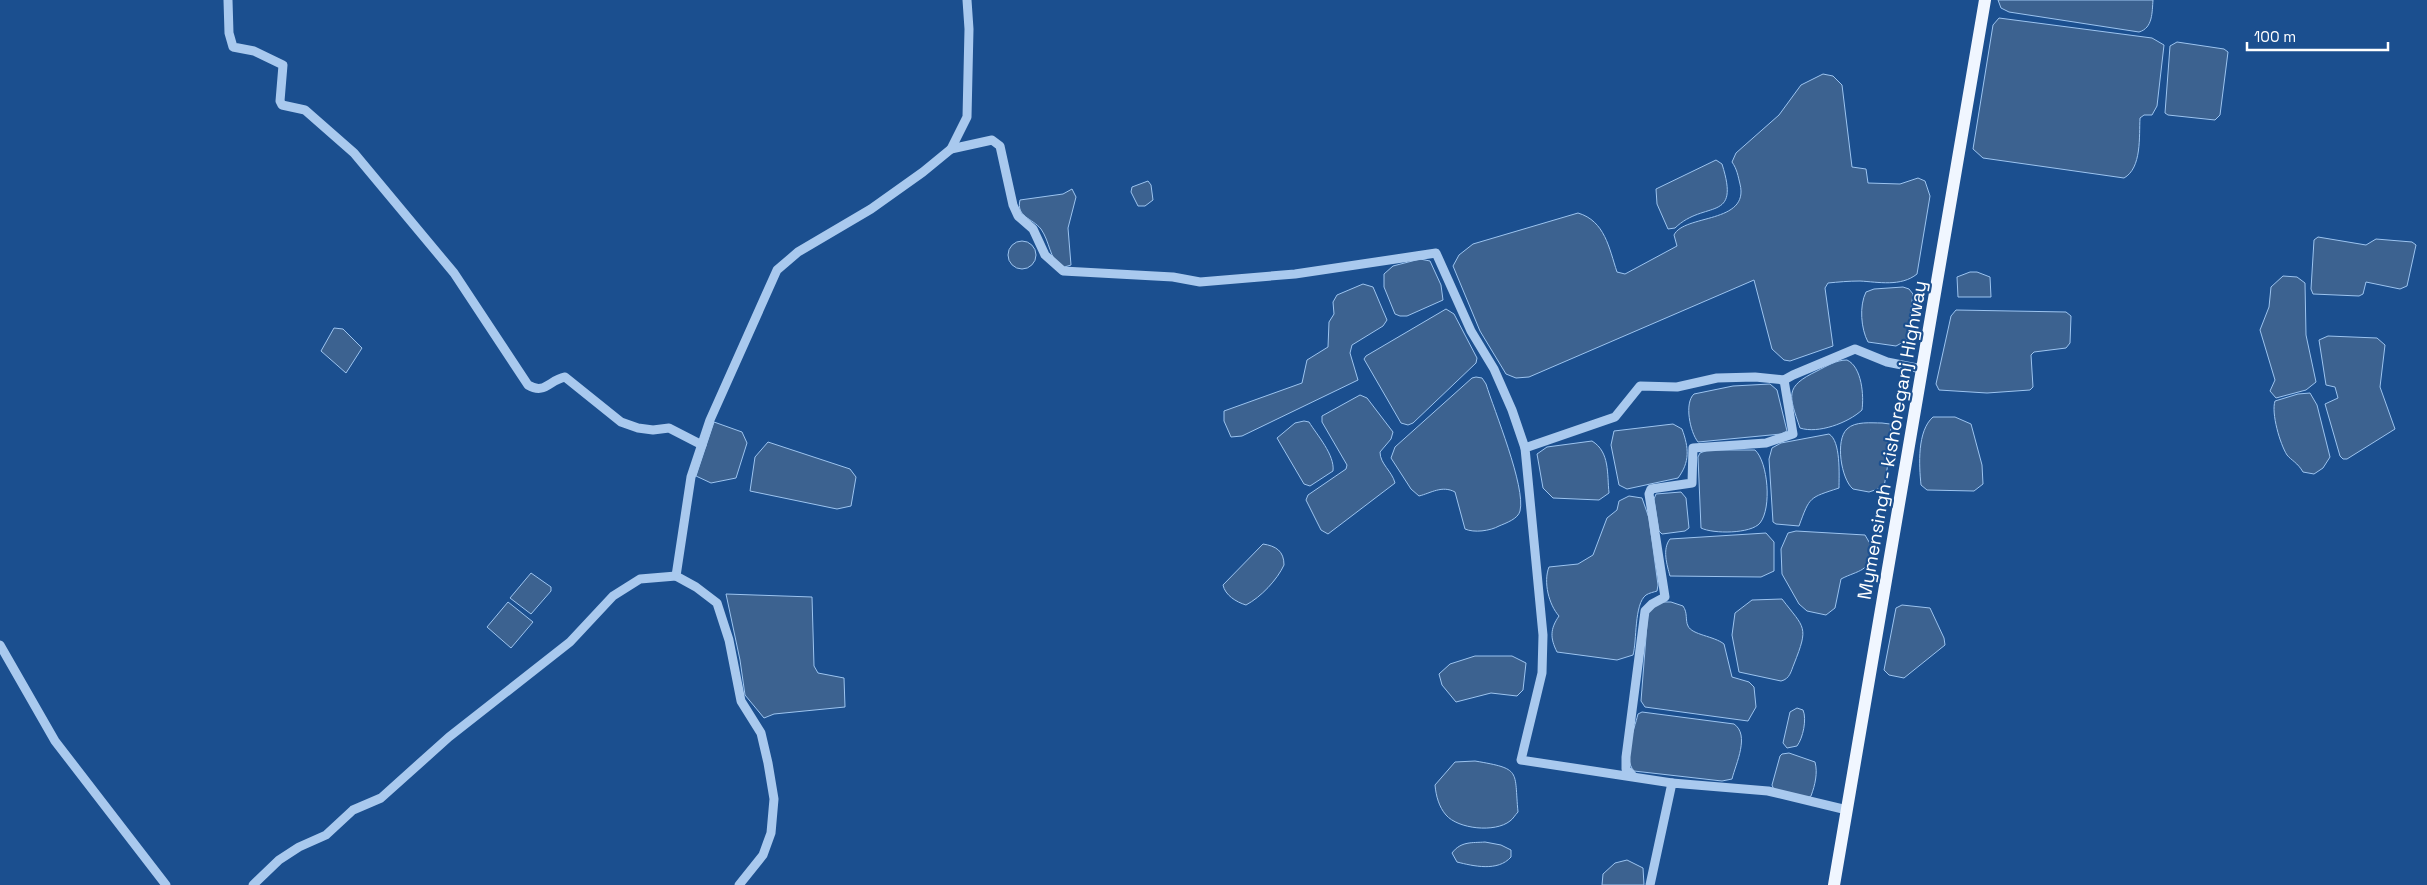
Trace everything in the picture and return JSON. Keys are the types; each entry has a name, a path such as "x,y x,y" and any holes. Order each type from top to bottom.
{"main road":[{"name":"Mymensingh - kishoreganj Highway","path":"1834,885 1985,0"}],"street":[{"path":"228,0 229,33 233,47 254,51 283,65 280,101 282,105 305,110 354,153 454,273 528,385 535,389 543,388 558,378 565,377 622,422 638,428 653,430 669,428 702,445"},
{"path":"676,576 691,477 710,420 777,270 798,252 871,209 923,172 951,149 967,117 969,29 967,0"},
{"path":"951,149 992,140 1000,146 1013,205 1018,216 1033,229 1045,255 1063,271 1173,278 1200,282 1295,274 1436,253 1471,331 1494,369 1512,410 1525,448 1543,634 1542,673 1521,760 1672,783 1768,791 1847,810"},
{"path":"1525,448 1615,417 1640,386 1661,385 1677,387 1717,378 1755,377 1784,380 1855,349 1886,362 1922,370"},
{"path":"1632,776 1626,769 1626,757 1645,611 1652,604 1666,597 1648,494 1651,489 1692,483 1693,448 1766,443 1793,434 1784,380"},
{"path":"254,885 280,860 298,847 326,834 354,810 381,798 448,737 570,642 612,596 640,579 676,576 696,587 717,603 729,640 741,700 761,733 768,763 774,799 771,833 763,855 739,885"},
{"path":"0,644 55,741 166,885"},
{"path":"1650,885 1672,783"}],"water":[{"path":"1998,0 2153,0 2149,23 2144,30 2139,32 2009,12 2001,8"},
{"path":"1999,18 2152,38 2164,45 2157,106 2152,115 2144,115 2140,118 2137,159 2130,173 2124,178 1983,158 1973,149 1993,25"},
{"path":"2177,42 2224,49 2228,52 2220,115 2215,120 2168,115 2165,113 2170,46"},
{"path":"1823,74 1833,76 1842,85 1852,167 1866,169 1868,183 1900,184 1918,178 1925,181 1930,196 1917,274 1904,281 1897,282 1856,281 1828,283 1825,288 1833,346 1790,361 1784,360 1772,349 1754,280 1529,377 1516,378 1506,374 1480,331 1453,266 1459,255 1473,244 1578,213 1594,222 1600,229 1605,236 1617,272 1625,274 1677,246 1674,235 1680,228 1714,217 1735,206 1740,197 1739,178 1732,162 1736,153 1779,115 1801,85"},
{"path":"1716,160 1722,164 1727,183 1727,195 1723,203 1717,208 1686,219 1675,228 1668,229 1657,204 1656,189"},
{"path":"1148,181 1151,185 1153,200 1145,206 1138,206 1131,192 1132,187"},
{"path":"1072,189 1076,197 1068,228 1071,265 1061,268 1054,259 1041,229 1023,214 1019,206 1020,200 1063,194"},
{"path":"2318,237 2366,245 2376,239 2412,242 2416,245 2407,286 2400,289 2366,282 2363,294 2359,296 2313,294 2311,289 2314,240"},
{"path":"1022,241 1032,245 1036,255 1032,265 1022,269 1012,265 1008,255 1012,245"},
{"path":"1420,259 1430,261 1441,285 1443,300 1407,316 1395,314 1384,287 1384,274 1393,266"},
{"path":"1970,272 1977,272 1990,277 1991,297 1958,297 1957,277"},
{"path":"2283,276 2297,277 2305,283 2306,335 2316,382 2306,390 2276,398 2270,391 2275,380 2260,330 2269,307 2271,287"},
{"path":"1363,284 1373,287 1387,320 1383,326 1352,345 1350,353 1358,380 1242,436 1231,437 1224,421 1224,411 1302,383 1307,360 1328,347 1329,322 1334,314 1333,302 1337,295"},
{"path":"1903,287 1909,289 1913,294 1907,340 1896,346 1868,342 1862,317 1862,304 1866,292 1874,289"},
{"path":"1446,309 1454,314 1477,358 1476,363 1413,423 1408,425 1401,423 1364,359 1366,356"},
{"path":"1956,310 2066,312 2071,316 2070,343 2066,348 2034,352 2031,355 2033,387 2030,390 1987,393 1939,390 1936,384 1951,316"},
{"path":"334,328 343,329 362,348 346,373 321,351"},
{"path":"2328,336 2377,338 2385,345 2380,387 2395,429 2347,459 2343,459 2340,456 2325,404 2338,398 2335,387 2326,385 2319,340"},
{"path":"1847,360 1859,375 1863,397 1862,410 1849,419 1833,426 1815,430 1800,428 1793,407 1792,393 1794,387 1806,377 1824,367 1835,362"},
{"path":"1472,378 1482,378 1486,384 1514,467 1521,500 1519,514 1514,518 1495,528 1477,531 1465,529 1455,492 1441,489 1419,496 1411,489 1391,458 1395,447"},
{"path":"1770,384 1777,390 1787,431 1781,434 1698,442 1689,418 1689,404 1694,394 1733,386"},
{"path":"2310,393 2317,405 2330,457 2323,468 2314,474 2303,472 2287,455 2279,436 2274,413 2275,401 2298,394"},
{"path":"1360,395 1367,398 1393,432 1391,439 1380,452 1382,460 1395,483 1328,534 1321,530 1306,500 1308,495 1346,469 1347,465 1322,422 1322,416"},
{"path":"1933,417 1955,417 1971,424 1982,465 1983,484 1974,491 1927,490 1921,485 1920,449 1924,431"},
{"path":"714,422 742,432 747,443 736,478 711,483 696,476"},
{"path":"1309,422 1321,439 1333,465 1333,471 1310,486 1304,484 1277,438 1295,423"},
{"path":"1863,423 1890,424 1892,440 1884,487 1869,492 1853,489 1845,477 1841,459 1840,450 1843,434 1850,426"},
{"path":"1673,424 1682,429 1687,449 1685,466 1678,478 1627,489 1619,485 1611,445 1614,431"},
{"path":"1829,434 1836,444 1839,488 1812,500 1799,526 1776,524 1773,522 1769,459 1772,448 1781,443"},
{"path":"1592,441 1598,446 1605,457 1609,493 1599,500 1553,498 1543,488 1537,454 1547,447"},
{"path":"768,442 850,469 856,477 851,506 837,509 750,491 755,457"},
{"path":"1708,450 1755,450 1759,456 1765,474 1767,496 1764,516 1755,527 1732,532 1701,528 1698,457 1700,453"},
{"path":"1681,492 1686,498 1689,528 1685,531 1662,534 1659,531 1654,499 1656,494"},
{"path":"1629,496 1642,498 1649,518 1658,585 1657,591 1646,595 1639,606 1633,655 1617,660 1557,652 1552,634 1559,616 1552,606 1548,593 1547,573 1549,567 1578,564 1593,555 1607,518 1617,510 1619,501"},
{"path":"1796,531 1865,535 1872,547 1870,561 1867,566 1841,579 1835,608 1826,615 1807,611 1799,604 1782,574 1781,549 1788,533"},
{"path":"1766,533 1774,542 1774,571 1761,577 1670,576 1666,547 1670,539"},
{"path":"1263,544 1272,546 1281,553 1284,565 1268,588 1246,605 1232,598 1226,592 1223,585"},
{"path":"531,573 551,587 551,591 531,614 510,598"},
{"path":"726,594 812,597 814,666 818,673 844,678 845,707 774,714 764,718 745,695 740,660"},
{"path":"1782,599 1796,616 1803,635 1799,652 1790,674 1781,681 1739,672 1732,635 1735,613 1752,600"},
{"path":"508,602 533,622 511,648 487,627"},
{"path":"1662,602 1671,602 1683,606 1690,629 1724,644 1732,677 1749,682 1754,687 1756,707 1748,721 1645,707 1641,701 1648,611"},
{"path":"1902,605 1930,608 1944,638 1945,645 1904,678 1889,675 1884,670 1896,608"},
{"path":"1475,656 1512,656 1526,663 1523,690 1517,696 1491,693 1456,702 1442,685 1439,674 1450,664"},
{"path":"1797,708 1803,710 1804,714 1803,733 1797,746 1787,748 1783,743 1790,712"},
{"path":"1642,712 1734,724 1739,729 1741,742 1739,757 1732,779 1722,781 1634,771 1629,759 1629,751 1638,714"},
{"path":"1789,753 1815,762 1815,783 1811,796 1806,799 1774,790 1772,785 1780,756"},
{"path":"1475,761 1501,766 1513,774 1518,812 1503,825 1477,828 1459,824 1446,815 1440,805 1435,785 1455,762"},
{"path":"1485,842 1501,845 1511,850 1511,857 1499,865 1485,867 1457,862 1452,853 1459,846"},
{"path":"1627,860 1643,868 1644,885 1602,885 1603,874 1615,863"}]}
